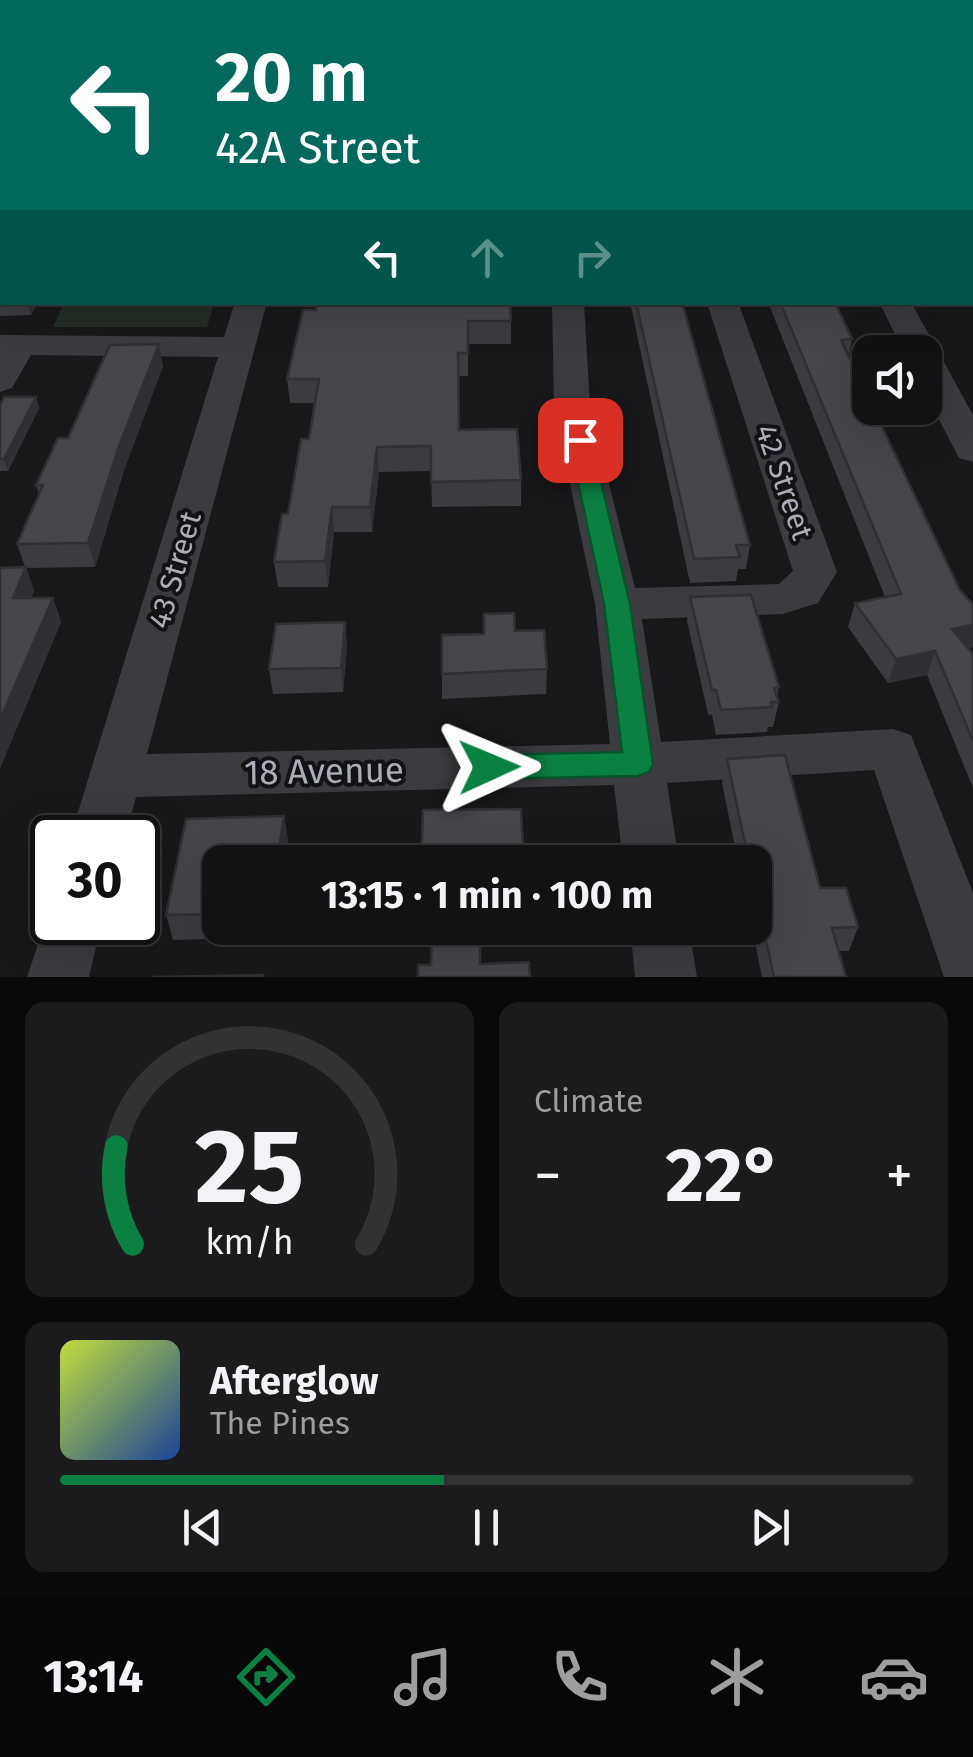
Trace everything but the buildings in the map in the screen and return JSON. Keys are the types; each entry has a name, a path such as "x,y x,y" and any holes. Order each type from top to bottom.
{"street":[{"name":"43 Street","path":"104,815 250,305"},
{"path":"568,305 572,407 617,604 650,845"},
{"path":"897,305 913,335"},
{"name":"42 Street","path":"617,604 784,600 802,592 815,572 724,306"},
{"path":"0,380 9,345 240,346"},
{"path":"942,391 973,450"},
{"name":"18 Avenue","path":"115,776 638,764 893,749 973,974"},
{"path":"58,977 67,945"},
{"path":"662,945 666,977"}],"shaded area":[{"path":"63,305 213,305 207,327 53,327"}],"route":[{"path":"489,767 638,764 617,604 580,440"}]}
